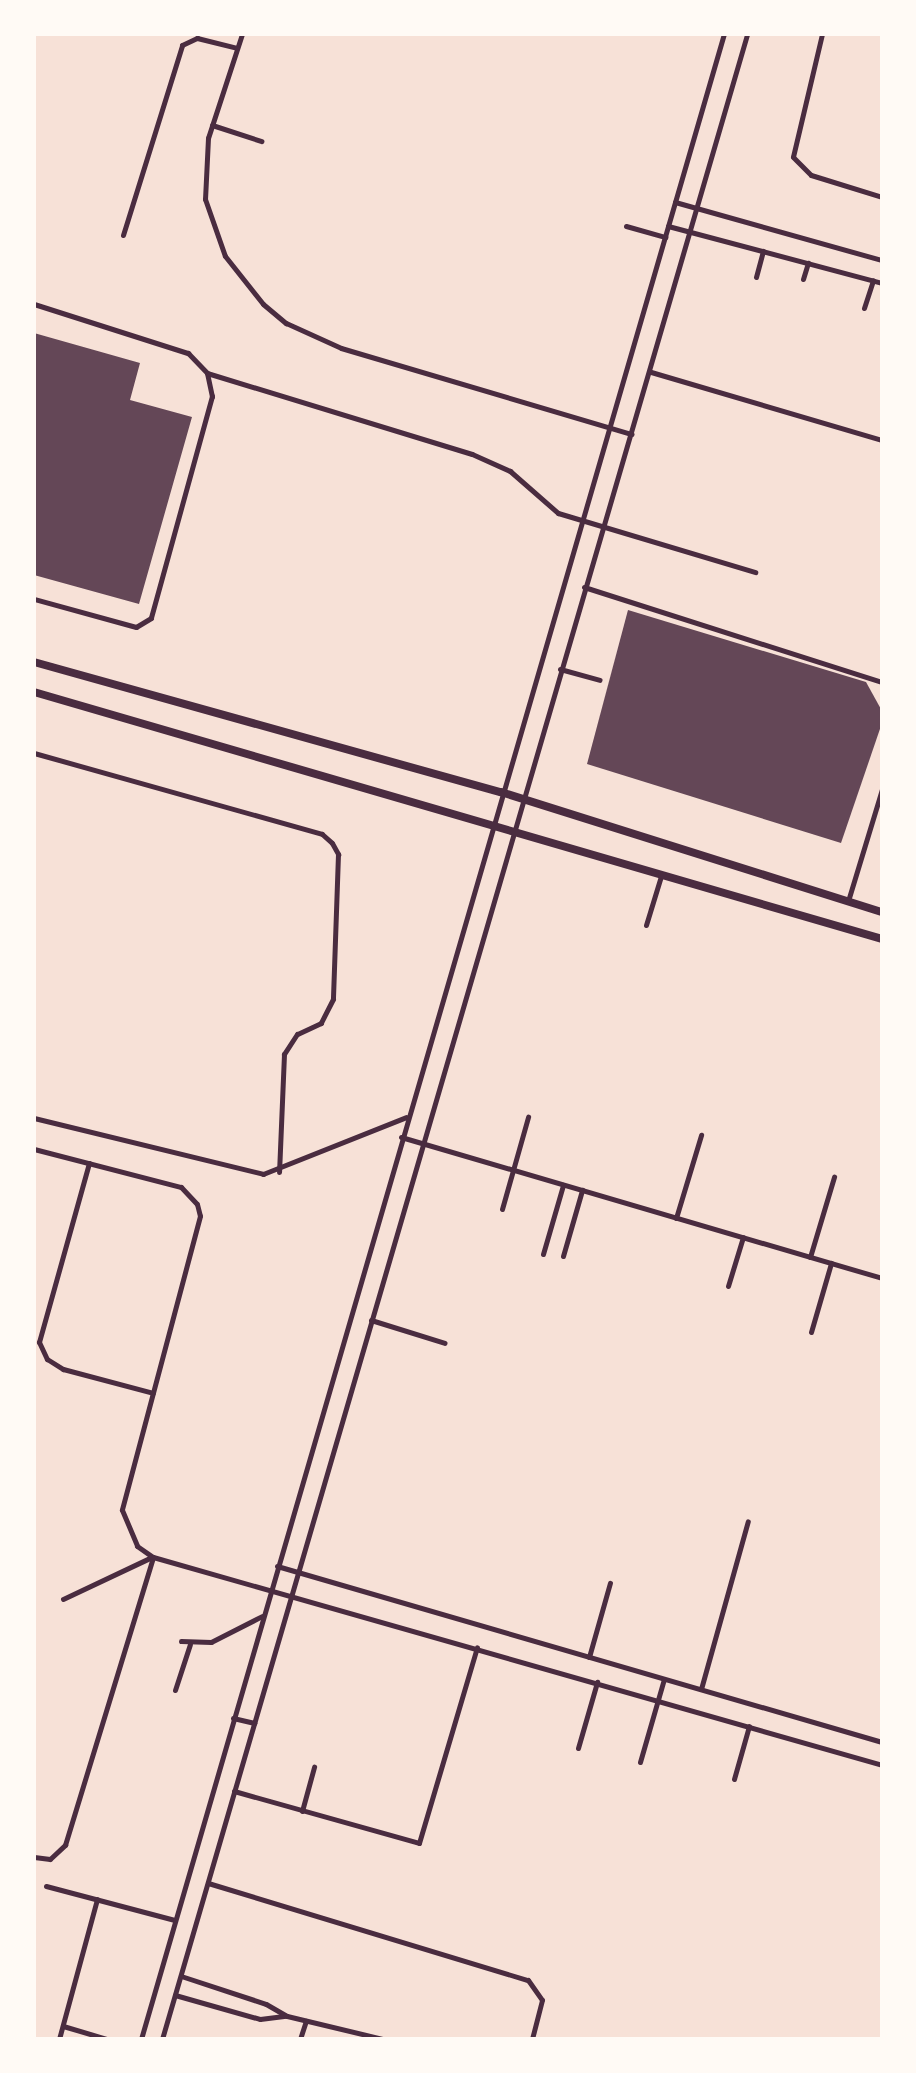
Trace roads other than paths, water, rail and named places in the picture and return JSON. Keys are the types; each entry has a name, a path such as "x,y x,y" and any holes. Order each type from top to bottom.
{"street":[{"path":"34,662 501,792 882,912"},
{"path":"34,692 882,939"}],"lane":[{"path":"242,34 212,125 204,169 212,230 243,282 286,323 368,357 632,434"},
{"path":"141,2039 491,825 724,34"},
{"path":"162,2039 584,587 651,372 747,34"},
{"path":"822,34 793,157 811,175 882,197"},
{"path":"123,235 182,45 197,38 237,48"},
{"path":"212,125 261,141"},
{"path":"675,202 882,260"},
{"path":"626,226 665,237"},
{"path":"668,226 882,283"},
{"path":"756,277 763,251"},
{"path":"803,279 808,263"},
{"path":"864,308 873,280"},
{"path":"34,304 176,347 207,373 491,461 558,513 755,572"},
{"path":"651,372 882,440"},
{"path":"34,599 136,627 151,618 212,396 207,373"},
{"path":"584,587 882,682"},
{"path":"560,669 600,680"},
{"path":"34,753 322,834 332,843 338,854 333,999 321,1023 297,1034 284,1054 279,1172"},
{"path":"848,902 882,789"},
{"path":"646,925 661,875"},
{"path":"34,1118 249,1174 279,1172 407,1117"},
{"path":"502,1209 528,1117"},
{"path":"676,1218 701,1135"},
{"path":"401,1137 882,1278"},
{"path":"34,1149 181,1187 197,1204 200,1216 122,1510 137,1546 153,1557 271,1587 882,1765"},
{"path":"89,1163 39,1342 47,1359 63,1369 153,1393"},
{"path":"810,1257 834,1177"},
{"path":"543,1254 563,1185"},
{"path":"563,1256 582,1190"},
{"path":"728,1286 743,1237"},
{"path":"811,1332 831,1263"},
{"path":"371,1320 445,1343"},
{"path":"701,1689 748,1521"},
{"path":"63,1599 153,1557"},
{"path":"34,1857 50,1859 65,1845 153,1557"},
{"path":"277,1566 882,1742"},
{"path":"589,1657 610,1583"},
{"path":"181,1641 190,1644 211,1642 263,1615"},
{"path":"175,1690 190,1644"},
{"path":"234,1791 419,1843 477,1647"},
{"path":"640,1762 664,1679"},
{"path":"578,1748 597,1682"},
{"path":"233,1718 254,1723"},
{"path":"734,1779 749,1726"},
{"path":"302,1811 314,1767"},
{"path":"208,1883 528,1980 542,2000 532,2039"},
{"path":"46,1886 175,1920"},
{"path":"59,2039 97,1899"},
{"path":"181,1976 266,2004 287,2016 383,2039"},
{"path":"175,1995 260,2019 287,2016"},
{"path":"300,2039 306,2021"},
{"path":"63,2026 107,2039"}]}
